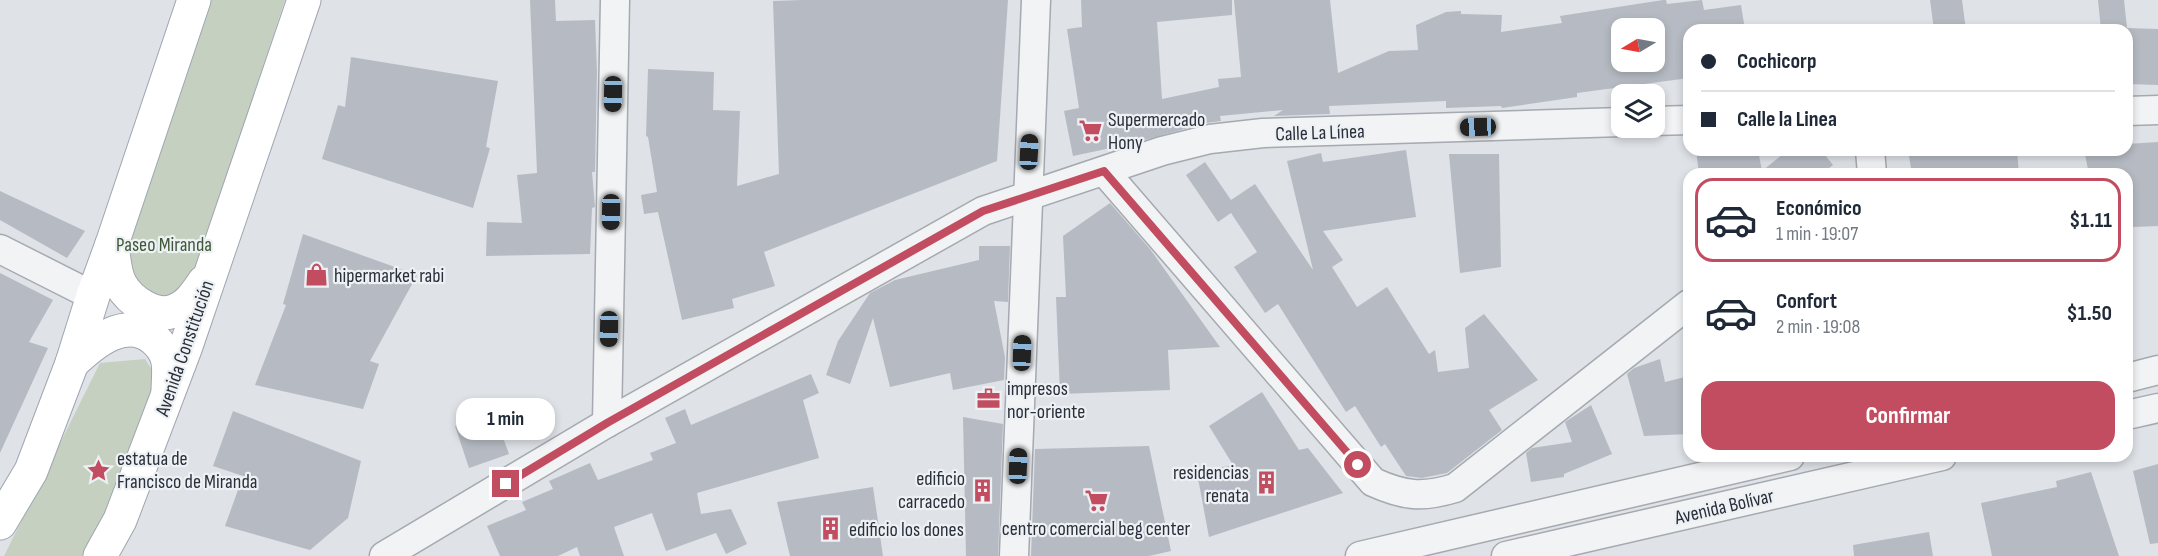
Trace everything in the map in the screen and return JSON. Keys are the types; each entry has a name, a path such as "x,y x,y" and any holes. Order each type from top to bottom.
{"main road":[{"path":"0,523 31,471 72,363 194,0"},
{"name":"Avenida Constitución","path":"100,556 120,520 168,396 304,0"},
{"path":"112,244 116,272 121,285 131,298 147,308 164,312 174,311 193,300 210,273"},
{"path":"72,363 91,345 124,330 136,330 148,334 159,343 168,358 168,396"}],"street":[{"path":"607,423 615,0"},
{"path":"1014,556 1036,0"},
{"path":"2133,111 2158,110"},
{"path":"1665,121 1683,120"},
{"name":"Calle La Línea","path":"384,556 607,423 983,211 1162,151 1210,139 1263,134 1611,123"},
{"path":"1104,171 1373,482 1401,494 1423,496 1455,488 1683,309"},
{"path":"0,249 93,296"},
{"path":"2133,376 2158,370"},
{"path":"2133,414 2158,408"},
{"name":"Avenida Bolívar","path":"1360,556 1764,462"},
{"name":"Avenida Bolívar","path":"1506,556 1916,462"}],"green space":[{"name":"Paseo Miranda","path":"206,0 285,0 195,275 173,298 152,298 136,285 122,256"},
{"path":"145,359 161,384 130,473 83,556 4,556 100,363"}],"building":[{"path":"530,0 555,0 556,21 595,20 597,72 595,172 592,172 595,207 592,208 590,254 486,256 487,222 522,223 517,175 537,173"},
{"path":"1008,0 997,161 764,252 775,286 732,299 734,308 682,320 658,212 644,214 641,195 657,192 646,136 648,69 714,72 713,110 740,111 737,186 779,174 773,1"},
{"path":"1081,0 1232,0 1232,15 1157,22 1162,99 1219,87 1218,79 1241,77 1234,0 1330,0 1338,73 1389,51 1418,50 1416,25 1446,12 1461,11 1461,14 1502,15 1501,32 1562,23 1560,16 1663,0 1666,0 1667,4 1702,0 1704,10 1741,5 1744,24 1683,24 1683,79 1644,84 1611,84 1611,88 1577,93 1577,97 1502,108 1501,106 1446,108 1446,101 1329,106 1330,114 1274,116 1283,110 1220,116 1221,121 1073,156 1064,111 1079,108 1067,29 1082,27"},
{"path":"1930,0 1962,0 1965,24 1933,24"},
{"path":"2098,0 2124,0 2127,24 2100,24"},
{"path":"2133,28 2158,29 2158,85 2133,84"},
{"path":"351,57 498,81 486,147 490,148 473,208 322,159 338,105 345,107"},
{"path":"2158,142 2158,226 2133,227 2133,168 2088,168 2085,156 2133,156 2133,144"},
{"path":"1406,150 1416,217 1323,231 1343,260 1332,267 1357,307 1387,287 1429,354 1435,350 1438,372 1469,368 1465,328 1484,314 1538,380 1489,410 1502,430 1447,473 1422,478 1406,476 1385,444 1381,447 1355,406 1346,412 1278,304 1265,313 1234,267 1257,252 1231,213 1218,222 1186,175 1205,162 1231,200 1255,184 1313,270 1287,161 1321,153 1323,162"},
{"path":"1449,154 1499,154 1501,267 1460,273"},
{"path":"1697,156 1759,156 1761,168 1698,168"},
{"path":"1781,156 1826,156 1833,165 1829,168 1766,168"},
{"path":"1909,156 2018,156 2018,168 1911,168"},
{"path":"0,191 85,231 67,258 0,220"},
{"path":"1110,203 1150,249 1220,347 1168,350 1170,390 1060,394 1056,297 1066,297 1063,236"},
{"path":"303,234 417,275 370,361 379,364 363,409 255,385 286,305 283,304"},
{"path":"979,246 1010,246 1008,302 994,301 1005,357 1004,380 953,390 950,373 890,387 873,318 850,384 826,375 838,341 870,293 895,280 979,260"},
{"path":"0,273 53,300 29,342 48,348 0,453"},
{"path":"1660,359 1665,382 1683,378 1683,434 1644,436 1627,374 1634,368"},
{"path":"811,374 819,393 803,400 819,458 697,493 701,514 731,509 747,544 726,554 716,533 666,551 652,513 614,527 624,556 580,556 577,547 558,556 500,556 487,526 526,510 522,502 553,489 549,481 590,463 598,480 653,460 650,453 676,443 665,418 685,409 691,425"},
{"name":"residencias renata","path":"1262,392 1299,450 1308,448 1343,493 1209,537 1197,473 1233,465 1209,426"},
{"path":"1591,405 1612,454 1564,474 1564,477 1531,482 1526,453 1532,448 1572,442 1565,422"},
{"path":"233,411 361,461 348,518 310,550 225,526 243,476 213,466"},
{"path":"494,413 509,454 469,468 455,426"},
{"name":"edificio carracedo","path":"963,417 1003,424 998,556 966,556"},
{"name":"centro comercial beg center","path":"1149,446 1171,551 1149,556 1031,556 1035,449"},
{"path":"2158,464 2158,543 2150,544 2133,471"},
{"path":"2091,472 2119,556 1992,556 1981,503 2057,487 2056,481"},
{"name":"edificio los dones","path":"873,487 883,556 790,556 777,502"},
{"path":"1929,532 1933,556 1854,556 1853,545"}],"place":[{"name":"Supermercado Hony","path":"1090,131"},
{"name":"hipermarket rabi","path":"316,275"},
{"name":"impresos nor-oriente","path":"989,399"},
{"name":"estatua de Francisco de Miranda","path":"99,470"},
{"name":"residencias renata","path":"1267,483"},
{"name":"edificio carracedo","path":"983,490"},
{"name":"centro comercial beg center","path":"1096,500"},
{"name":"edificio los dones","path":"831,529"}],"route":[{"path":"506,484 607,423 983,211 1104,171 1358,465"}]}
